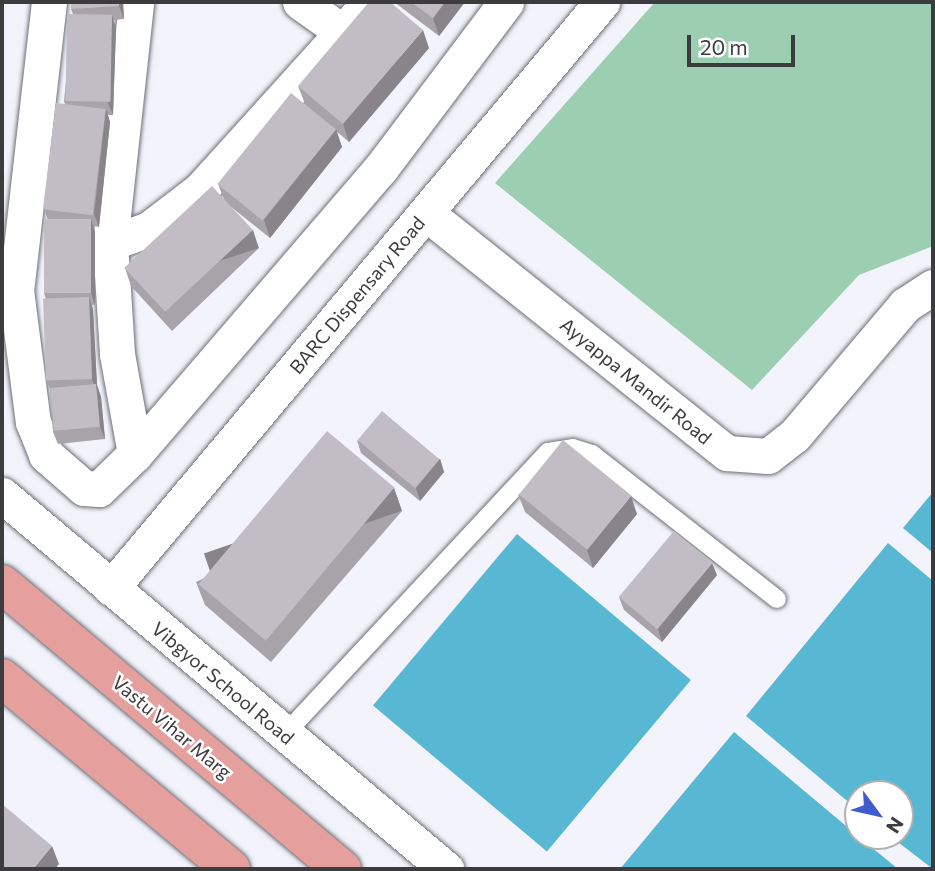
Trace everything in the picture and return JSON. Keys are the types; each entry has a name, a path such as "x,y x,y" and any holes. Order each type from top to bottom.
{"main road":[{"name":"Vastu Vihar Marg","path":"2,584 342,869"},
{"path":"2,678 231,869"}],"street":[{"path":"50,2 9,282 33,422 46,454 84,488 111,482 381,168 506,2"},
{"path":"135,454 117,354 110,243 136,2"},
{"path":"300,2 344,33"},
{"path":"110,243 149,229 201,190 370,2"},
{"name":"BARC Dispensary Road","path":"111,587 602,2"},
{"name":"Ayyappa Mandir Road","path":"426,213 727,453 768,456 794,436 905,305 933,287"},
{"path":"2,397 26,371"},
{"name":"Vibgyor School Road","path":"2,495 446,869"}],"lane":[{"path":"284,735 548,452 573,448 592,454 777,599"}],"green space":[{"path":"655,2 933,2 933,246 859,275 752,390 495,183"}],"water":[{"path":"933,492 933,553 903,528"},
{"path":"517,534 691,680 547,852 373,706"},
{"path":"888,543 933,581 933,869 908,850 914,850 914,780 844,780 844,798 746,716"},
{"path":"734,732 844,824 844,850 875,850 898,869 620,869"}],"building":[{"path":"71,2 119,2 119,6 71,9"},
{"path":"369,2 390,2 423,30 343,124 298,86"},
{"path":"411,2 445,2 433,18"},
{"path":"67,14 112,15 110,102 65,101"},
{"path":"291,93 336,130 262,220 217,184"},
{"path":"56,103 106,109 93,215 43,209"},
{"path":"212,186 253,230 165,312 124,268"},
{"path":"44,219 91,219 91,293 44,293"},
{"path":"89,297 92,379 46,381 43,299"},
{"path":"96,384 100,427 54,431 50,388"},
{"path":"382,411 439,459 415,488 358,440"},
{"path":"327,431 394,488 266,641 198,584"},
{"path":"563,440 631,495 587,550 519,494"},
{"path":"674,531 712,563 657,629 619,597"},
{"path":"2,804 52,846 33,869 2,869"}]}
